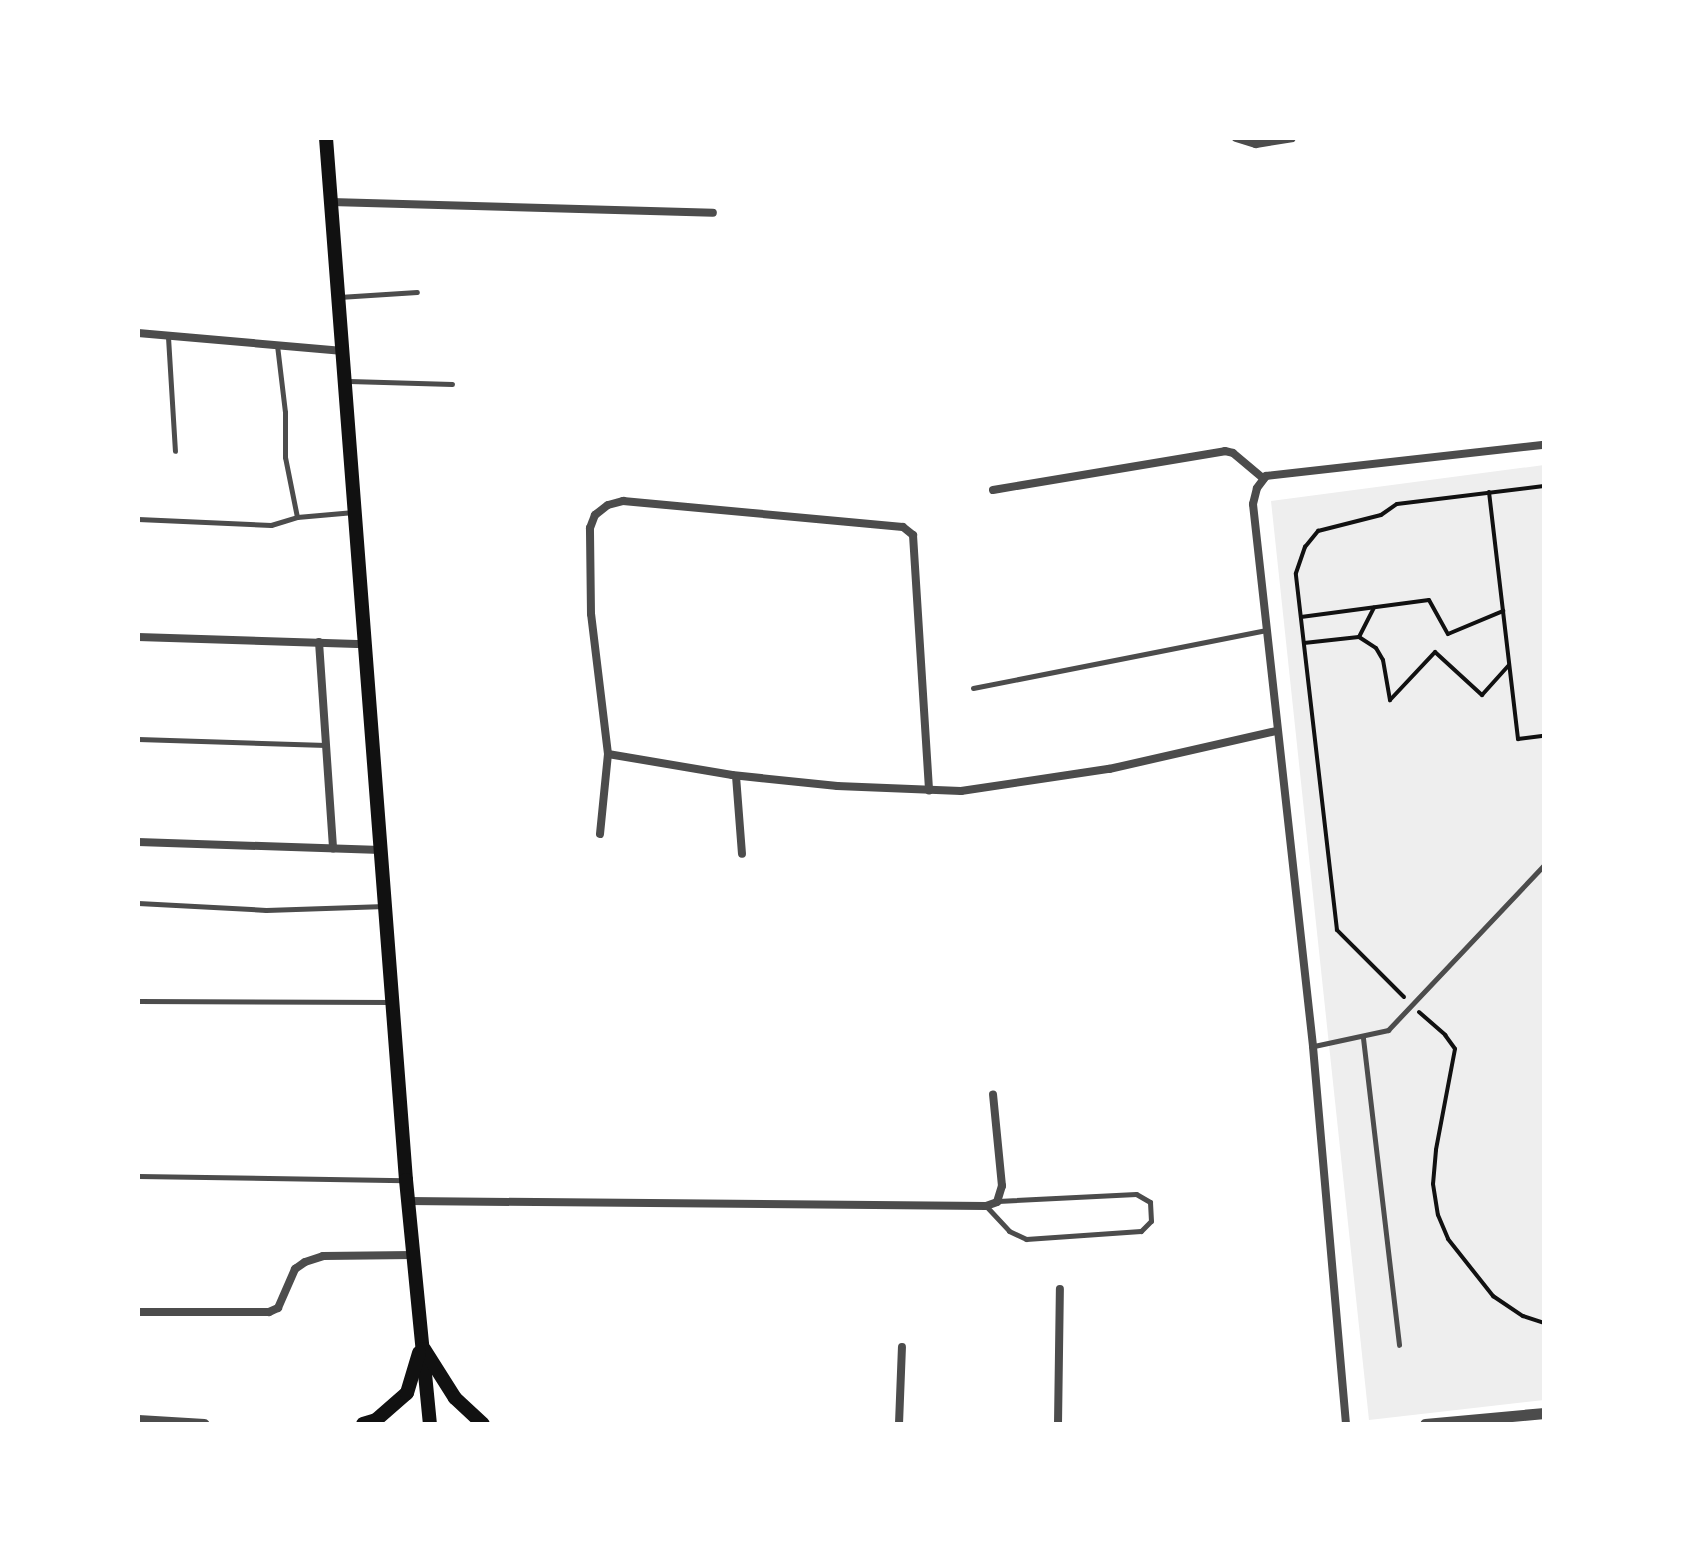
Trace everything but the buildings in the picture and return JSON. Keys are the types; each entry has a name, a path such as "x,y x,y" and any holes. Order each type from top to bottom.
{"main road":[{"path":"326,138 406,1180 430,1424"},
{"path":"363,1424 376,1420 407,1393 422,1345"},
{"path":"422,1345 455,1398 483,1424"}],"street":[{"path":"1236,138 1256,144 1292,138"},
{"path":"331,202 713,213"},
{"path":"138,333 343,351"},
{"path":"1346,1424 1313,1046 1253,504 1266,476 1544,445"},
{"path":"993,490 1225,451 1233,453 1264,479"},
{"path":"600,834 608,754 591,614 590,528 595,515 608,505 623,501 903,527 913,535 929,790"},
{"path":"138,637 366,644"},
{"path":"319,642 333,849"},
{"path":"608,754 736,776 837,786 961,791 1019,785 1109,769 1276,731"},
{"path":"736,776 742,854"},
{"path":"138,842 382,850"},
{"path":"408,1201 986,1206 997,1202 1002,1186 993,1094"},
{"path":"138,1312 269,1312 278,1308 295,1269 305,1262 323,1256 413,1255"},
{"path":"1058,1424 1060,1289"},
{"path":"899,1424 902,1347"},
{"path":"1425,1424 1544,1413"},
{"path":"138,1420 204,1424"}],"lane":[{"path":"339,297 417,292"},
{"path":"168,336 175,451"},
{"path":"277,345 285,412 285,457 297,517"},
{"path":"345,381 452,384"},
{"path":"138,519 271,525 297,517 356,512"},
{"path":"973,688 1266,630"},
{"path":"138,739 326,745"},
{"path":"1313,1046 1363,1038 1388,1030 1544,865"},
{"path":"138,903 266,910 386,906"},
{"path":"138,1001 393,1002"},
{"path":"1363,1038 1399,1345"},
{"path":"138,1176 406,1180"},
{"path":"986,1206 1009,1231 1026,1239 1141,1231 1151,1221 1150,1202 1136,1194 997,1202"}],"path":[{"path":"1544,486 1397,504 1381,515 1318,531 1305,547 1296,573 1337,930 1445,1035 1455,1049 1436,1150 1433,1184 1438,1215 1448,1239 1493,1296 1523,1316 1544,1323"},
{"path":"1489,492 1518,739 1544,736"},
{"path":"1301,617 1429,600 1448,634 1503,611"},
{"path":"1359,637 1374,608"},
{"path":"1304,643 1359,637 1376,648 1383,660 1390,700 1435,652 1482,695 1509,665"}],"shaded area":[{"path":"1544,465 1544,1400 1369,1420 1271,501"}]}
